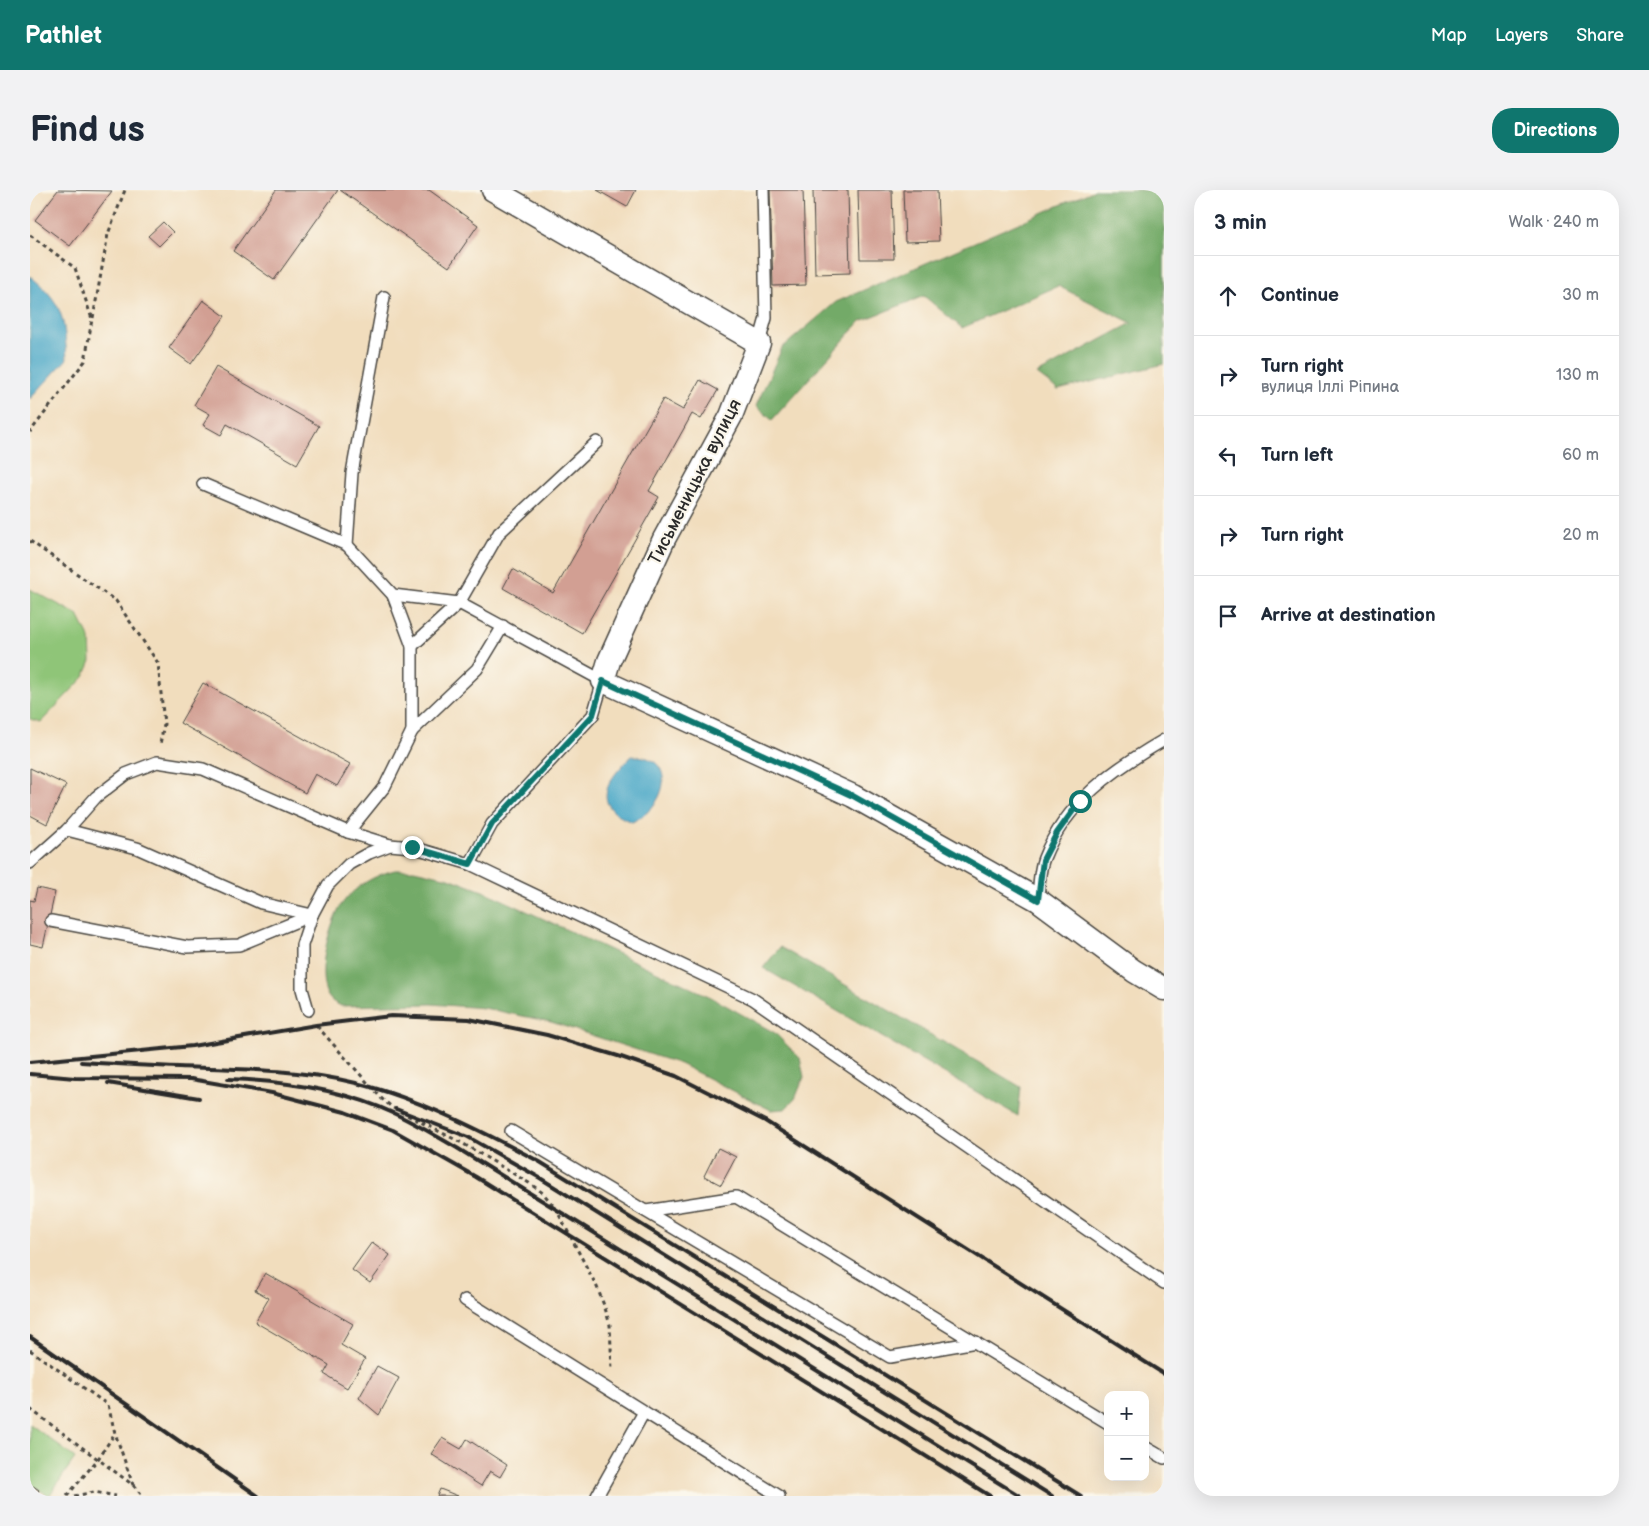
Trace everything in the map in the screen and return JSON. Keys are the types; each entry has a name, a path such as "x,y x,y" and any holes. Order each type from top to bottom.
{"street":[{"path":"493,190 759,343"},
{"name":"Тисьменицька вулиця","path":"603,681 608,661 664,539 731,416 759,343"},
{"path":"603,681 853,796 1038,900 1134,971 1164,989"}],"lane":[{"path":"759,343 766,318 763,190"},
{"path":"346,545 352,473 384,297"},
{"path":"412,646 459,602 499,533 597,442"},
{"path":"203,484 346,545 393,595 412,646 412,731"},
{"path":"393,595 459,602 603,681 593,715 492,824 470,864"},
{"path":"348,832 385,786 412,731 477,669 503,626"},
{"path":"1038,900 1043,860 1057,833 1080,801 1122,764 1164,740"},
{"path":"30,863 67,830 96,796 126,774 157,762 203,769 348,832 390,845 412,847 470,864 753,999 1164,1282"},
{"path":"67,830 137,848 261,903 312,915"},
{"path":"308,1010 302,988 302,945 312,915 328,885 350,864 369,852 390,845"},
{"path":"51,921 187,947 239,945 312,915"},
{"path":"511,1131 890,1357 976,1342"},
{"path":"646,1212 736,1197 1104,1422"},
{"path":"465,1300 779,1496"},
{"path":"597,1496 644,1412"},
{"path":"1149,1449 1164,1458"}],"path":[{"path":"30,432 85,361 108,234 125,190"},
{"path":"30,234 75,268 92,318"},
{"path":"30,541 116,601 158,663 164,724 157,762"},
{"path":"308,1010 316,1025 393,1108 462,1143 529,1183 543,1194 556,1209 597,1287 605,1308 610,1325 614,1393"},
{"path":"30,1350 108,1405 115,1433 133,1485"},
{"path":"30,1409 133,1485 143,1496"},
{"path":"67,1496 98,1459 115,1433"},
{"path":"74,1496 94,1492 116,1496"}],"green space":[{"path":"1095,190 1164,190 1164,364 1058,390 1037,374 1132,323 1058,286 962,328 924,296 861,321 772,420 756,406 782,348 836,302"},
{"path":"30,589 78,615 90,639 91,661 84,677 41,722 30,719"},
{"path":"395,870 414,870 449,878 488,893 711,997 775,1033 800,1058 804,1077 795,1099 785,1109 771,1110 680,1064 551,1022 484,1008 431,1004 341,1006 335,1003 326,992 323,980 323,967 328,939 336,914 341,905 358,887 380,875"},
{"path":"780,947 1021,1087 1018,1116 763,968"},
{"path":"30,1424 75,1458 49,1496 30,1484"}],"water":[{"path":"30,276 56,303 63,322 67,359 30,399"},
{"path":"632,756 647,758 657,764 662,772 663,783 654,805 645,815 632,822 619,816 611,808 606,792 615,774"}],"building":[{"path":"58,190 112,191 70,246 35,220"},
{"path":"276,190 338,190 274,280 233,251"},
{"path":"340,190 429,190 478,225 449,267"},
{"path":"597,190 636,190 627,207"},
{"path":"770,190 803,190 806,285 773,286"},
{"path":"813,190 848,190 850,273 815,274"},
{"path":"858,190 892,190 894,259 860,259"},
{"path":"903,190 937,190 939,241 905,242"},
{"path":"163,222 173,232 159,246 148,236"},
{"path":"203,300 225,316 191,364 169,348"},
{"path":"216,367 319,426 297,464 227,424 221,435 203,425 210,414 194,405"},
{"path":"700,380 718,390 701,419 692,414 649,491 659,497 582,633 503,588 513,569 553,593 663,399 683,410"},
{"path":"203,683 350,764 337,786 315,774 305,793 180,723"},
{"path":"30,768 66,785 47,824 30,815"},
{"path":"37,888 55,892 43,947 30,944 30,900 34,901"},
{"path":"718,1148 736,1157 721,1185 704,1176"},
{"path":"372,1242 390,1255 370,1283 352,1270"},
{"path":"265,1273 353,1324 341,1345 365,1359 347,1388 324,1374 329,1365 255,1322 269,1298 255,1290"},
{"path":"377,1366 399,1378 379,1415 359,1398"},
{"path":"442,1438 461,1449 467,1439 507,1465 500,1477 490,1471 481,1486 431,1454"},
{"path":"30,1484 39,1490 35,1496 30,1496"},
{"path":"440,1489 458,1496 437,1496"}],"railway":[{"path":"30,1062 192,1046 316,1025 391,1016 469,1019 547,1035 676,1076 765,1121 1164,1374"},
{"path":"81,1062 290,1072 356,1083 427,1107 540,1162 1081,1496"},
{"path":"30,1074 75,1078 191,1079 272,1093 345,1112 393,1130 476,1177 990,1496"},
{"path":"228,1079 291,1084 333,1092 374,1105 409,1121 457,1148 1020,1496"},
{"path":"108,1083 199,1098"},
{"path":"396,1109 468,1137 540,1178 1052,1496"},
{"path":"30,1337 258,1496"}],"route":[{"path":"412,847 470,864 492,824 593,715 603,681 853,796 1038,900 1043,860 1057,833 1080,801"}]}
